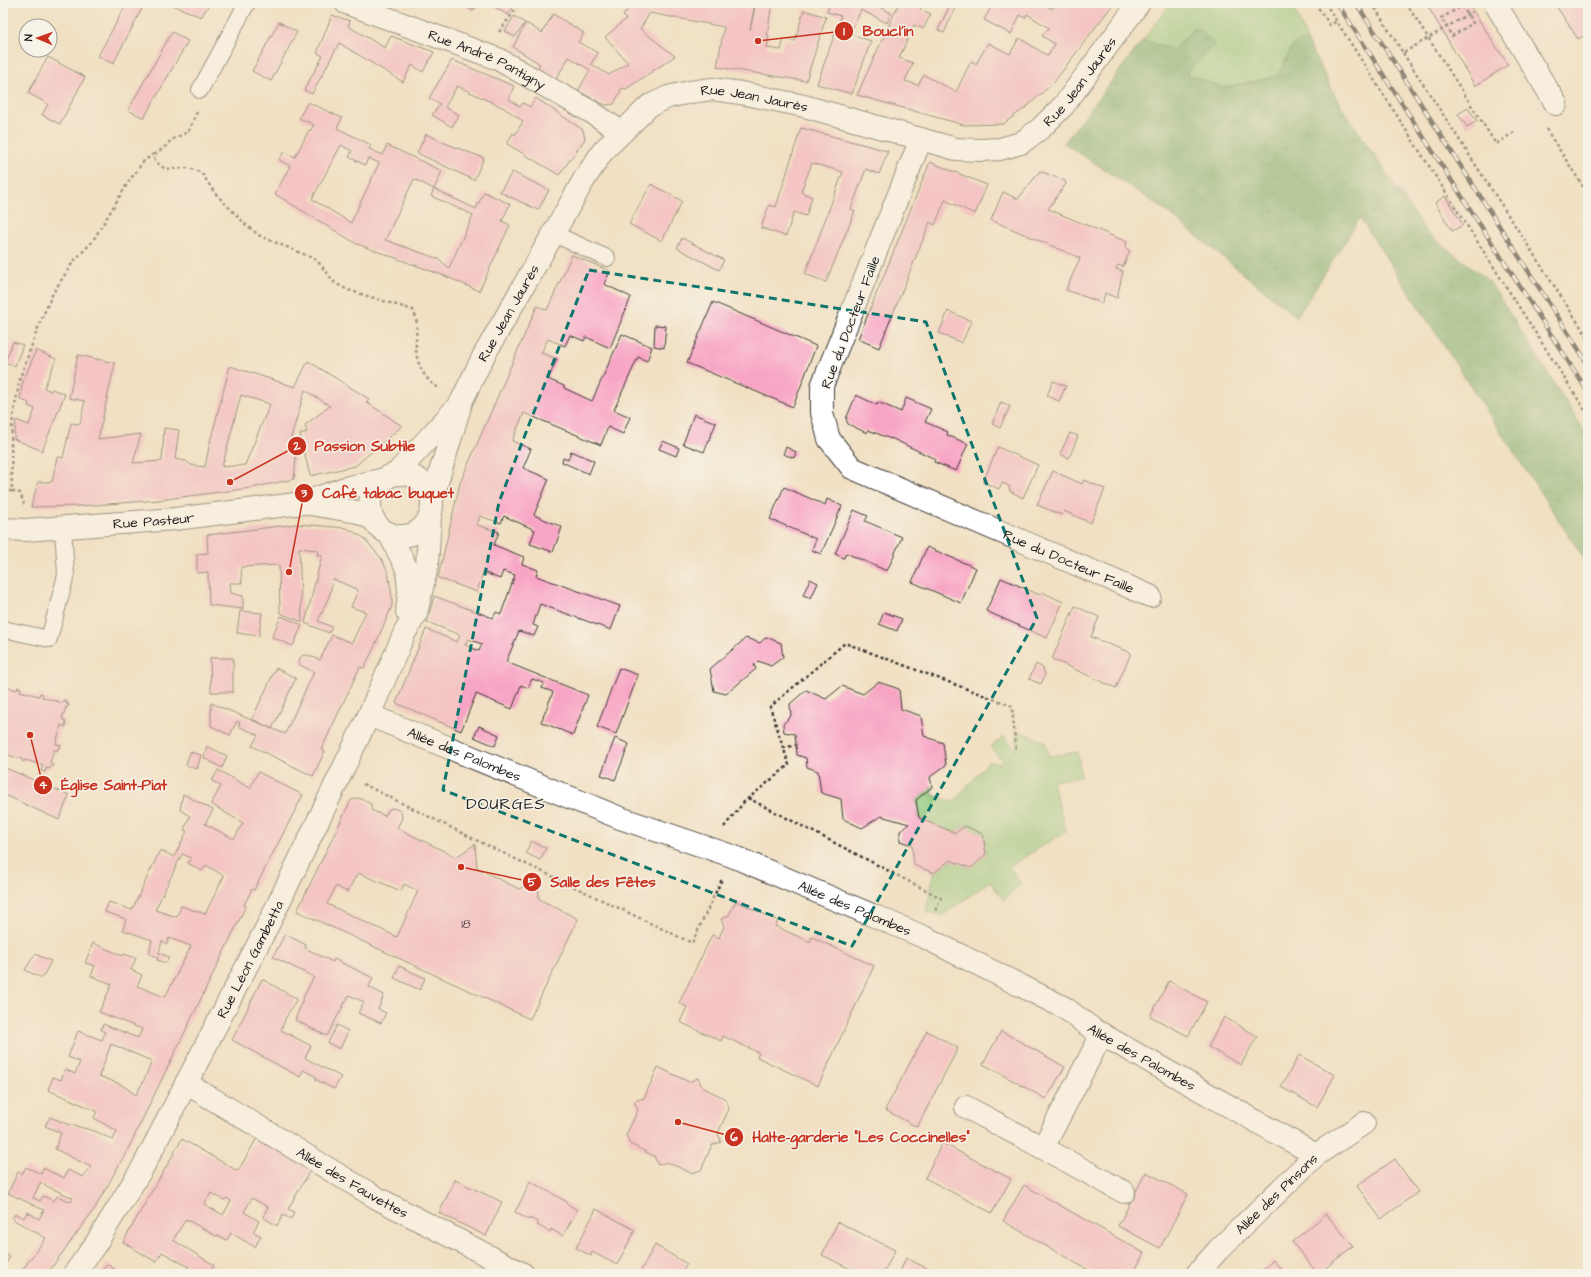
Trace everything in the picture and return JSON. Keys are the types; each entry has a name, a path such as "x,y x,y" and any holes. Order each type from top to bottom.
{"street":[{"name":"Rue André Pantigny","path":"346,3 484,53 580,105 621,132"},
{"name":"Rue Jean Jaurès","path":"431,508 462,400 483,357 552,233 585,178 603,151 649,106 668,97 690,92 712,89 741,92 804,106 956,149 1000,149 1021,143 1041,128 1064,105 1139,3"},
{"path":"1495,3 1556,104"},
{"name":"Rue du Docteur Faille","path":"921,139 822,386 822,413 829,439 852,468 1150,596"},
{"name":"Rue Jean Jaurès","path":"390,477 462,400"},
{"path":"405,474 422,482 428,490 431,508 423,527 413,534 401,536 382,527 371,511 370,502 377,485 390,477 405,474"},
{"name":"Rue Pasteur","path":"3,530 26,530 175,519 303,503 345,488 390,477"},
{"name":"Rue Pasteur","path":"303,503 358,512 382,527"},
{"name":"Rue Léon Gambetta","path":"74,1274 143,1167 269,923 369,715 405,632 416,614 427,566 431,508"},
{"name":"Rue Léon Gambetta","path":"382,527 407,569 409,591 405,632"},
{"name":"Allée des Palombes","path":"369,715 620,818 732,856 930,940 1065,1008 1094,1030 1316,1155"},
{"path":"1043,1148 1102,1034"},
{"name":"Allée des Fauvettes","path":"186,1083 378,1198 523,1274"},
{"path":"966,1107 1124,1192"},
{"name":"Allée des Pinsons","path":"1196,1274 1218,1250 1316,1155 1364,1123"}],"lane":[{"path":"200,90 247,3"},
{"path":"552,233 607,258"},
{"path":"3,629 50,639 66,575 63,527"}],"path":[{"path":"484,53 520,3"},
{"path":"1315,3 1330,26 1337,21"},
{"path":"1324,3 1337,21 1588,415"},
{"path":"1372,3 1588,338"},
{"path":"1406,3 1496,144 1516,131"},
{"path":"1462,6 1473,23 1452,36 1447,27 1441,18 1462,6"},
{"path":"1403,53 1473,11"},
{"path":"3,491 12,491 11,442 13,417 20,378 53,293 73,262 92,242 133,175 144,161 164,148 171,140 188,132 198,111 200,90"},
{"path":"1543,124 1588,194"},
{"path":"156,153 154,158 156,162 166,169 187,168 196,170 203,175 214,192 246,225 260,236 312,258 319,263 335,283 348,290 413,310 417,320 416,349 418,363 425,376 436,386 462,400"},
{"path":"708,848 748,798 789,766 770,707 845,643 1012,706 1016,751"},
{"path":"783,748 796,745"},
{"path":"341,773 478,841 692,943 732,856"},
{"path":"748,798 941,898 933,914"}],"highlighted area":[{"path":"589,270 926,322 1037,618 852,946 443,790 499,502"}],"green space":[{"path":"1171,3 1292,3 1307,41 1294,44 1278,76 1223,88 1186,74 1196,26 1174,50 1143,40"},
{"path":"1196,26 1215,44 1186,74 1223,88 1278,76 1294,43 1307,41 1339,103 1427,233 1489,281 1588,436 1588,565 1360,218 1297,317 1161,207 1064,143 1143,40 1174,50"},
{"path":"1016,730 1045,742 1049,756 1078,752 1081,777 1052,781 1066,831 1009,867 1021,884 1003,900 990,881 942,916 926,912 934,873 950,860 971,868 986,854 983,834 965,826 955,833 919,818 916,800 932,787 933,795 954,802 989,761 1000,764 1002,761 991,747 1004,736 1016,751"}],"building":[{"path":"127,3 145,3 113,64 98,56"},
{"path":"168,3 210,3 201,17"},
{"path":"460,3 479,3 473,11"},
{"path":"488,3 516,3 508,15"},
{"path":"632,3 755,3 750,30 756,3 772,3 767,35 769,35 767,48 781,50 784,39 795,41 804,10 826,17 806,81 717,67 724,27 650,13 640,29 675,56 626,89 622,88 614,104 605,105 578,91 590,70 569,57 556,79 537,69 540,64 513,47 526,23 542,33 553,14 584,33 578,42 598,53 591,64 609,75 628,63 605,37 626,19 623,16"},
{"path":"830,3 879,3 878,6 891,13 887,23 861,10 850,34 871,41 852,94 817,84 841,16 827,12"},
{"path":"899,3 922,3 920,9 931,14 923,29 914,25 899,58 913,63 905,81 918,85 924,75 956,92 971,61 976,64 988,43 1010,54 1019,38 1048,56 1055,44 1042,36 1049,28 1027,14 1025,18 1020,15 1011,34 984,20 993,3 1042,3 1052,9 1056,3 1114,3 1054,82 1029,105 1003,124 964,125 857,95"},
{"path":"951,3 957,3 944,33 938,30"},
{"path":"1426,3 1468,3 1508,65 1475,86"},
{"path":"1563,3 1588,3 1588,33 1578,39 1557,7"},
{"path":"332,15 350,21 348,26 385,48 391,36 434,52 423,72 412,65 403,82 339,43 312,94 304,90 323,56 317,53"},
{"path":"514,16 525,23 515,37 505,31"},
{"path":"279,22 297,32 271,81 252,71"},
{"path":"172,32 188,41 144,118 128,110"},
{"path":"47,58 85,77 60,124 42,115 48,104 28,93"},
{"path":"452,60 514,86 509,99 520,107 523,103 530,107 536,98 583,130 585,139 559,175 507,144 513,133 515,135 523,121 504,108 457,86 445,107 459,115 452,127 432,115 440,104 429,98"},
{"path":"308,102 342,118 337,128 371,145 369,149 383,155 387,145 442,171 434,189 476,209 484,192 510,204 502,221 510,225 479,291 445,276 357,244 275,194 290,166 279,160 284,152 295,157 309,130 310,131 314,125 299,118","holes":["341,145 352,151 349,157 365,165 368,158 379,163 351,223 312,199","414,179 434,189 431,196 473,215 449,268 439,259 385,240"]},
{"path":"1468,108 1477,121 1467,127 1458,114"},
{"path":"801,128 888,151 879,174 866,169 851,209 855,211 826,282 805,274 843,172 812,163 801,192 812,197 806,216 794,212 786,236 761,228 769,205 776,207"},
{"path":"426,134 447,144 484,158 474,180 417,153"},
{"path":"930,162 987,185 975,214 945,200 935,225 930,222 879,348 858,339"},
{"path":"1040,171 1065,181 1066,184 1048,209 1127,242 1125,248 1130,251 1123,267 1118,265 1116,269 1123,271 1117,298 1105,293 1102,303 1066,290 1080,258 991,220 1003,192 1018,199"},
{"path":"512,172 549,190 538,210 500,192"},
{"path":"651,184 682,201 662,241 629,224"},
{"path":"1445,196 1463,225 1452,231 1435,203"},
{"path":"682,238 724,260 719,270 677,248"},
{"path":"572,255 610,271 604,284 631,297 610,348 586,337 584,341 570,335 565,346 548,339 541,353 557,359 548,379 592,401 622,334 652,347 647,361 638,357 614,410 630,417 623,434 608,427 601,445 524,413 512,441 531,449 523,468 549,479 534,515 562,527 553,552 530,544 535,530 504,516 501,523 480,516 477,525 499,532 494,545 524,557 522,564 538,570 536,576 620,606 611,630 540,604 533,625 538,627 534,636 519,631 506,662 588,695 573,735 541,722 553,692 542,688 544,683 532,679 528,688 521,685 512,709 476,694 461,731 396,703 426,629 457,642 460,635 427,622 434,596 493,618 496,612 501,614 515,575 503,571 500,579 483,572 477,592 438,578 460,483 537,306 547,310","holes":["468,639 482,644 479,651 465,645"]},
{"path":"713,302 816,346 793,407 687,363"},
{"path":"948,311 971,321 962,343 939,333"},
{"path":"655,325 666,326 664,348 654,346"},
{"path":"13,342 23,345 15,366 5,362"},
{"path":"36,350 56,359 44,388 51,391 52,389 65,394 42,451 14,439 16,420 29,425 35,409 28,406 29,403 20,399 22,385"},
{"path":"78,355 115,363 98,439 141,434 133,463 162,461 164,428 179,430 175,459 186,461 191,465 205,467 230,366 295,387 308,361 369,399 366,402 402,426 355,466 310,476 300,434 307,432 305,425 330,406 305,390 290,441 294,440 296,459 294,479 251,488 159,500 82,506 31,507 38,482 52,482 57,457 63,458 71,423 80,424 85,401 69,398","holes":["241,395 270,404 245,465 222,467"]},
{"path":"1053,381 1066,386 1059,401 1047,396"},
{"path":"856,395 877,405 878,402 901,412 906,398 931,409 925,422 948,432 947,435 968,444 956,471 934,462 935,459 891,438 868,430 867,433 848,424 846,419"},
{"path":"1001,402 1010,406 1000,428 992,424"},
{"path":"694,414 716,423 704,452 683,444"},
{"path":"1070,433 1078,436 1069,458 1060,454"},
{"path":"663,441 679,448 676,456 659,449"},
{"path":"786,447 796,452 794,458 783,454"},
{"path":"998,447 1038,465 1023,498 1010,491 1009,486 1002,483 999,489 983,482"},
{"path":"571,451 594,461 589,474 562,462 563,458 568,460"},
{"path":"1053,471 1082,484 1084,480 1105,489 1091,523 1064,511 1062,515 1037,505"},
{"path":"784,487 825,505 827,499 842,506 821,554 812,550 816,539 770,519"},
{"path":"854,510 868,516 865,521 902,537 887,571 846,553 844,558 835,554"},
{"path":"297,524 347,528 364,538 381,558 388,572 392,596 392,606 372,652 364,668 360,667 321,750 325,751 313,776 252,746 258,735 238,726 240,723 237,721 230,735 211,726 211,703 285,734 314,672 300,665 300,658 303,655 307,655 320,660 332,635 352,643 366,612 351,607 358,590 333,579 330,594 318,621 332,627 329,633 305,623 322,555 317,555 318,550 299,548 302,622 280,613 279,565 241,567 242,583 230,583 231,593 243,596 243,609 209,605 208,572 197,573 197,554 208,553 207,535"},
{"path":"927,547 976,568 961,603 912,582"},
{"path":"1001,578 1040,595 1042,592 1063,602 1047,638 986,611"},
{"path":"810,579 818,583 811,598 803,595"},
{"path":"1075,606 1099,617 1091,637 1131,653 1116,688 1052,659"},
{"path":"240,611 262,613 259,636 237,633"},
{"path":"884,612 902,619 897,631 879,624"},
{"path":"281,616 302,625 293,646 272,637"},
{"path":"766,637 781,643 783,657 771,666 758,661 754,665 756,669 726,694 714,691 710,669 746,638 760,643"},
{"path":"210,658 233,658 233,692 211,692"},
{"path":"1036,664 1043,668 1045,675 1041,684 1029,679"},
{"path":"276,668 296,678 272,729 252,719"},
{"path":"619,668 638,675 616,734 597,727"},
{"path":"878,682 899,689 901,709 921,716 924,736 943,743 946,765 930,777 932,787 916,800 919,818 955,833 965,826 983,834 986,854 971,868 950,860 934,873 914,865 912,845 900,841 900,831 909,824 881,816 862,828 843,819 841,799 821,793 818,771 807,767 806,758 797,755 795,734 784,732 783,724 791,716 790,704 806,690 826,699 842,686 863,694"},
{"path":"3,686 17,690 18,687 21,688 20,691 39,696 40,693 43,694 42,697 63,703 64,700 67,701 66,704 69,704 68,707 66,707 62,719 65,720 66,727 61,725 56,744 61,745 60,748 58,748 57,751 54,750 50,763 53,764 52,767 49,769 46,768 45,772 41,771 43,765 25,760 24,762 22,759 3,754"},
{"path":"479,726 499,735 495,746 474,737"},
{"path":"615,738 629,744 615,780 601,775"},
{"path":"207,746 227,756 222,768 204,758"},
{"path":"190,752 201,755 197,769 186,765"},
{"path":"3,767 69,795 59,820 3,794"},
{"path":"218,770 250,788 258,772 303,795 254,890 252,889 244,905 246,906 128,1149 95,1208 47,1274 19,1274 46,1238 12,1219 15,1214 24,1218 27,1212 39,1219 44,1210 8,1193 18,1172 22,1174 26,1167 41,1174 43,1168 64,1178 68,1170 83,1177 91,1167 55,1149 61,1133 45,1126 50,1117 67,1124 95,1131 113,1140 117,1131 94,1118 97,1111 48,1090 53,1077 61,1080 65,1069 75,1074 80,1062 68,1057 78,1031 102,1040 105,1032 101,1030 103,1024 138,1038 142,1029 99,1012 112,984 91,976 95,966 85,963 93,943 123,956 124,954 136,958 131,970 142,975 137,986 165,997 191,946 169,938 167,944 162,941 159,953 169,957 166,963 157,960 158,957 149,954 152,940 123,930 126,919 105,912 109,902 132,910 160,850 174,857 187,831 184,830 190,816 180,810 183,794 213,810 205,824 234,839 243,823 211,804 221,786 212,781","holes":["182,854 191,858 188,863 202,871 206,865 224,876 205,914 181,906 177,917 155,910","111,1044 152,1061 136,1095 122,1085 99,1076","40,1183 73,1198 71,1202 57,1196 54,1201 43,1196 40,1201 33,1198"]},
{"path":"359,798 371,804 371,810 385,816 389,809 393,808 401,811 402,818 397,828 456,857 475,844 477,868 519,889 538,878 539,899 578,919 530,1019 297,911 351,800","holes":["358,873 401,891 404,884 418,891 397,937 327,904 336,886 347,892"]},
{"path":"531,841 546,848 540,860 526,853"},
{"path":"736,901 778,921 775,926 810,942 812,937 874,966 818,1086 757,1057 759,1053 723,1036 721,1041 680,1022 687,1007 679,1003 712,935 719,938 724,926 721,919 729,915"},
{"path":"285,934 306,945 305,948 333,962 334,959 373,978 369,987 384,995 378,1009 386,1013 381,1023 358,1013 364,1002 349,995 327,1036 295,1020 304,996 314,977 273,957"},
{"path":"35,954 51,961 42,978 25,970"},
{"path":"399,966 425,978 420,990 394,978"},
{"path":"262,979 297,999 286,1017 281,1030 311,1046 305,1058 341,1077 334,1089 315,1079 317,1077 303,1070 300,1077 232,1040"},
{"path":"1169,981 1207,1002 1188,1036 1150,1016"},
{"path":"1224,1017 1257,1036 1241,1065 1208,1047"},
{"path":"337,1025 348,1031 340,1049 328,1043"},
{"path":"927,1031 958,1048 917,1127 885,1110"},
{"path":"1001,1031 1065,1067 1046,1099 983,1064"},
{"path":"1299,1055 1335,1075 1317,1107 1281,1087"},
{"path":"658,1067 689,1082 698,1078 702,1087 726,1099 729,1109 718,1133 721,1142 712,1145 701,1170 691,1173 667,1162 658,1165 654,1156 630,1144 626,1135 638,1110 634,1101 644,1098"},
{"path":"257,1138 311,1169 288,1209 294,1212 291,1219 283,1215 277,1226 263,1217 268,1207 252,1198 244,1212 259,1221 253,1232 261,1236 255,1247 231,1233 227,1240 217,1235 216,1236 186,1219 173,1240 214,1265 209,1274 185,1274 189,1267 162,1252 156,1262 123,1242 182,1139 238,1171","holes":["211,1193 224,1200 227,1198 231,1201 223,1215 204,1204"]},
{"path":"942,1143 1011,1179 992,1213 925,1178"},
{"path":"1395,1159 1418,1192 1381,1219 1357,1186"},
{"path":"1146,1172 1188,1194 1160,1248 1118,1226"},
{"path":"455,1180 502,1202 486,1236 439,1213"},
{"path":"530,1181 567,1202 566,1203 577,1210 563,1236 551,1229 550,1232 537,1225 539,1223 530,1218 529,1220 515,1212"},
{"path":"1024,1185 1144,1253 1133,1274 1095,1274 1003,1221"},
{"path":"596,1209 635,1230 617,1265 592,1252 591,1256 576,1248"},
{"path":"1326,1214 1353,1246 1318,1274 1292,1242"},
{"path":"838,1222 895,1250 883,1274 861,1274 822,1255"},
{"path":"655,1245 687,1264 681,1274 639,1274"},
{"path":"3,1252 10,1257 3,1267"},
{"path":"906,1258 939,1274 899,1274"},
{"path":"1273,1260 1286,1274 1259,1274"},
{"path":"107,1264 122,1274 100,1274"}],"railway":[{"path":"1337,3 1588,392"},
{"path":"1356,3 1588,364"}],"place":[{"name":"Boucl'in","path":"758,41"},
{"name":"Passion Subtile","path":"230,482"},
{"name":"Café tabac buquet","path":"289,572"},
{"name":"Église Saint-Piat","path":"30,735"},
{"name":"Salle des Fêtes","path":"461,867"},
{"name":"Halte-garderie \"Les Coccinelles\"","path":"678,1122"}],"district":[{"name":"DOURGES","path":"506,803"}]}
